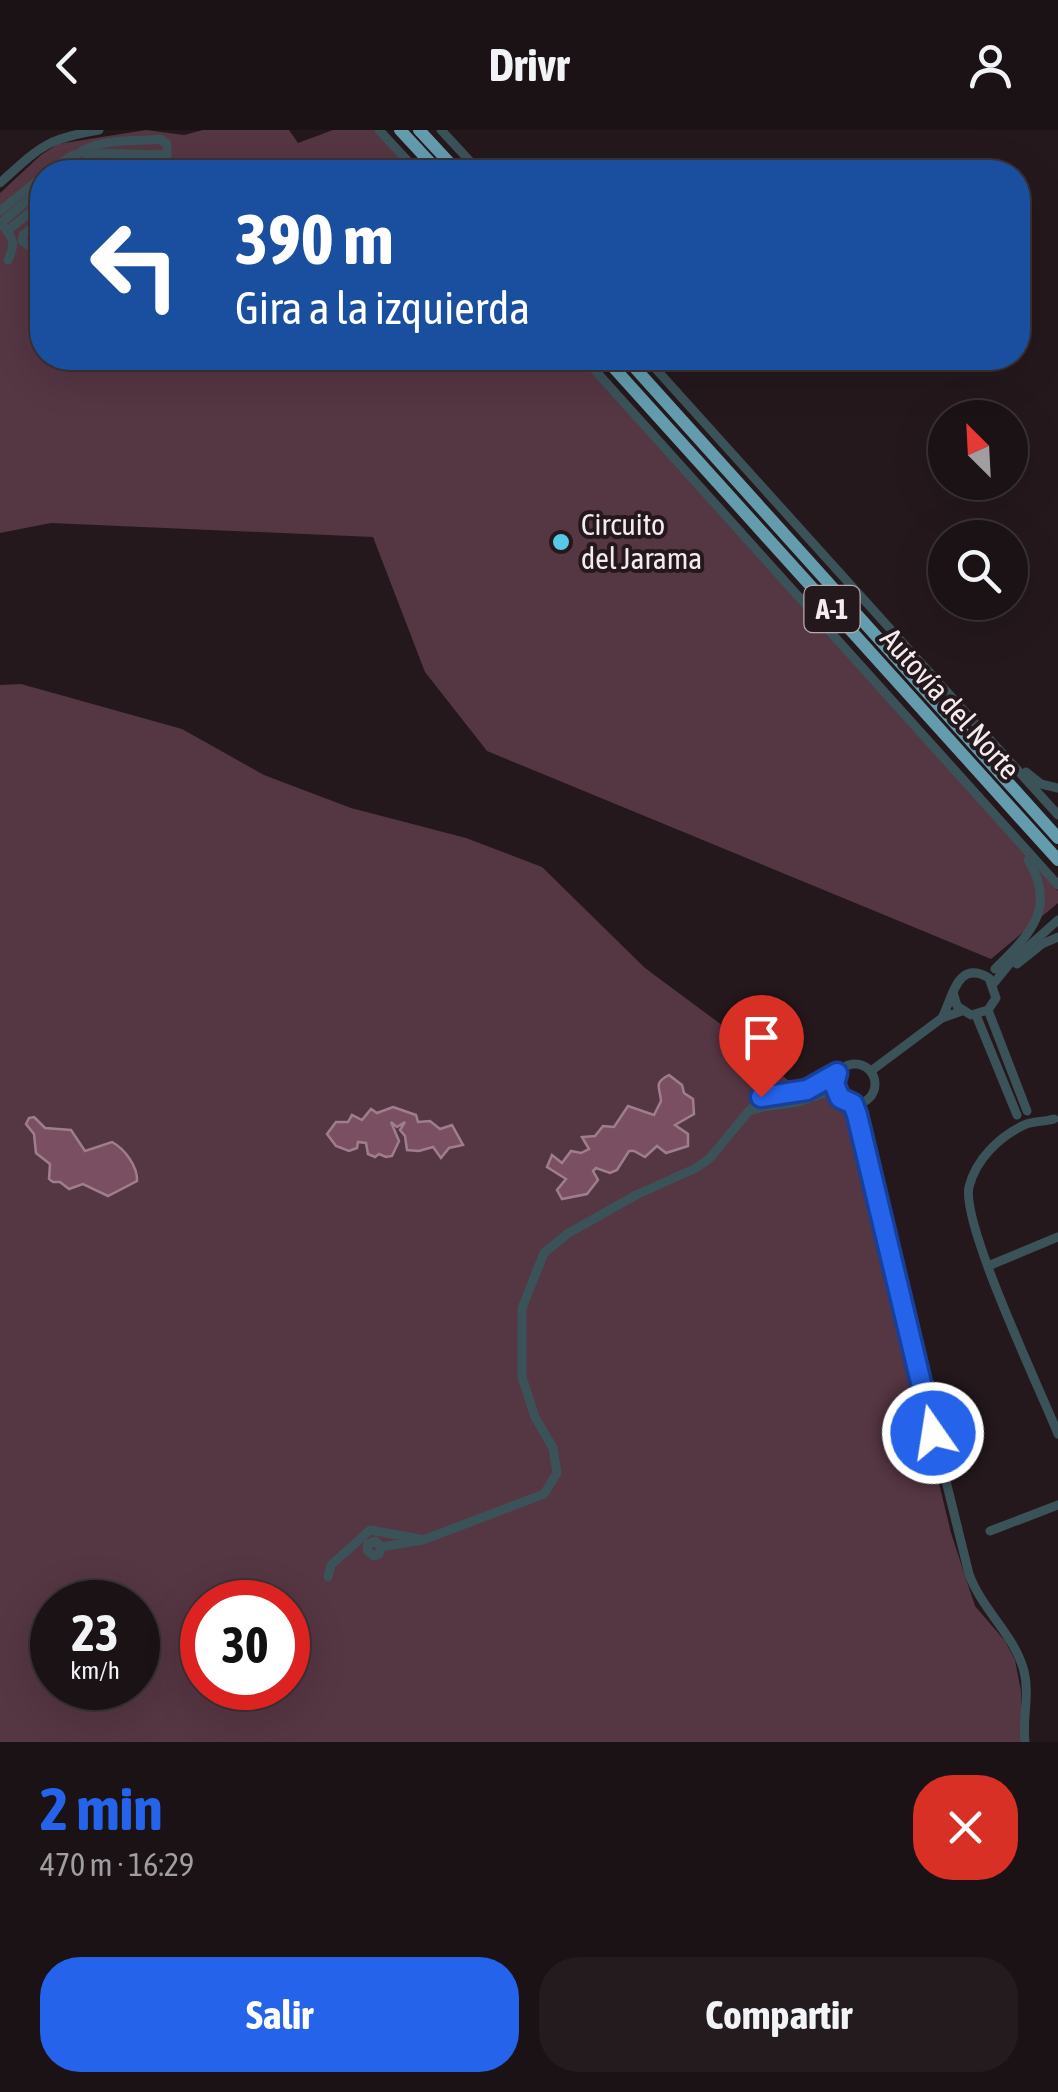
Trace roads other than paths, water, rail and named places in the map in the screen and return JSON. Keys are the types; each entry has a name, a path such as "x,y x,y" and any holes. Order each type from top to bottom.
{"highway":[{"path":"400,130 427,160"},
{"path":"419,130 447,160"},
{"name":"Autovía del Norte","path":"616,370 1058,860"},
{"name":"Autovía del Norte","path":"637,370 1058,838"}],"street":[{"path":"2,176 53,140 95,130"},
{"path":"380,130 407,160"},
{"path":"442,130 469,160"},
{"path":"70,160 85,151 160,140 166,144 167,155 134,160"},
{"path":"72,160 85,151"},
{"path":"85,151 87,160"},
{"path":"0,211 30,187"},
{"path":"5,228 30,201"},
{"path":"5,228 30,214"},
{"path":"4,263 14,248 5,228"},
{"path":"4,263 28,245 22,240 30,229"},
{"path":"595,370 1058,885"},
{"path":"657,370 1058,815"},
{"path":"974,722 1032,778 1058,788"},
{"path":"870,1071 942,1018 962,1011 976,1015 988,1010 996,998 994,983 999,971 1039,922 1046,896 1037,871 983,809 972,789"},
{"path":"999,971 1058,920"},
{"path":"942,1018 956,982 966,974 999,971 1058,937"},
{"path":"984,974 994,983"},
{"path":"953,992 962,1011"},
{"path":"988,1010 1024,1116"},
{"path":"976,1015 1024,1116"},
{"path":"769,1098 807,1090 837,1073 853,1064 870,1071 874,1078 873,1093 864,1102 853,1104 840,1098 834,1084 837,1073"},
{"path":"367,1537 382,1547 423,1540 544,1494 557,1473 553,1448 534,1417 522,1377 522,1308 544,1253 567,1234 710,1158 761,1097 800,1102 826,1091 838,1093"},
{"path":"853,1104 969,1574 982,1604 1011,1642 1024,1671 1025,1742"},
{"path":"1024,1116 1056,1119"},
{"path":"1024,1116 993,1145 977,1168 969,1187 970,1216 1058,1434"},
{"path":"988,1266 1058,1238"},
{"path":"990,1531 1058,1505"},
{"path":"328,1577 331,1565 367,1537 370,1530 423,1540"}],"place":[{"name":"Circuito del Jarama","path":"561,542"}]}
